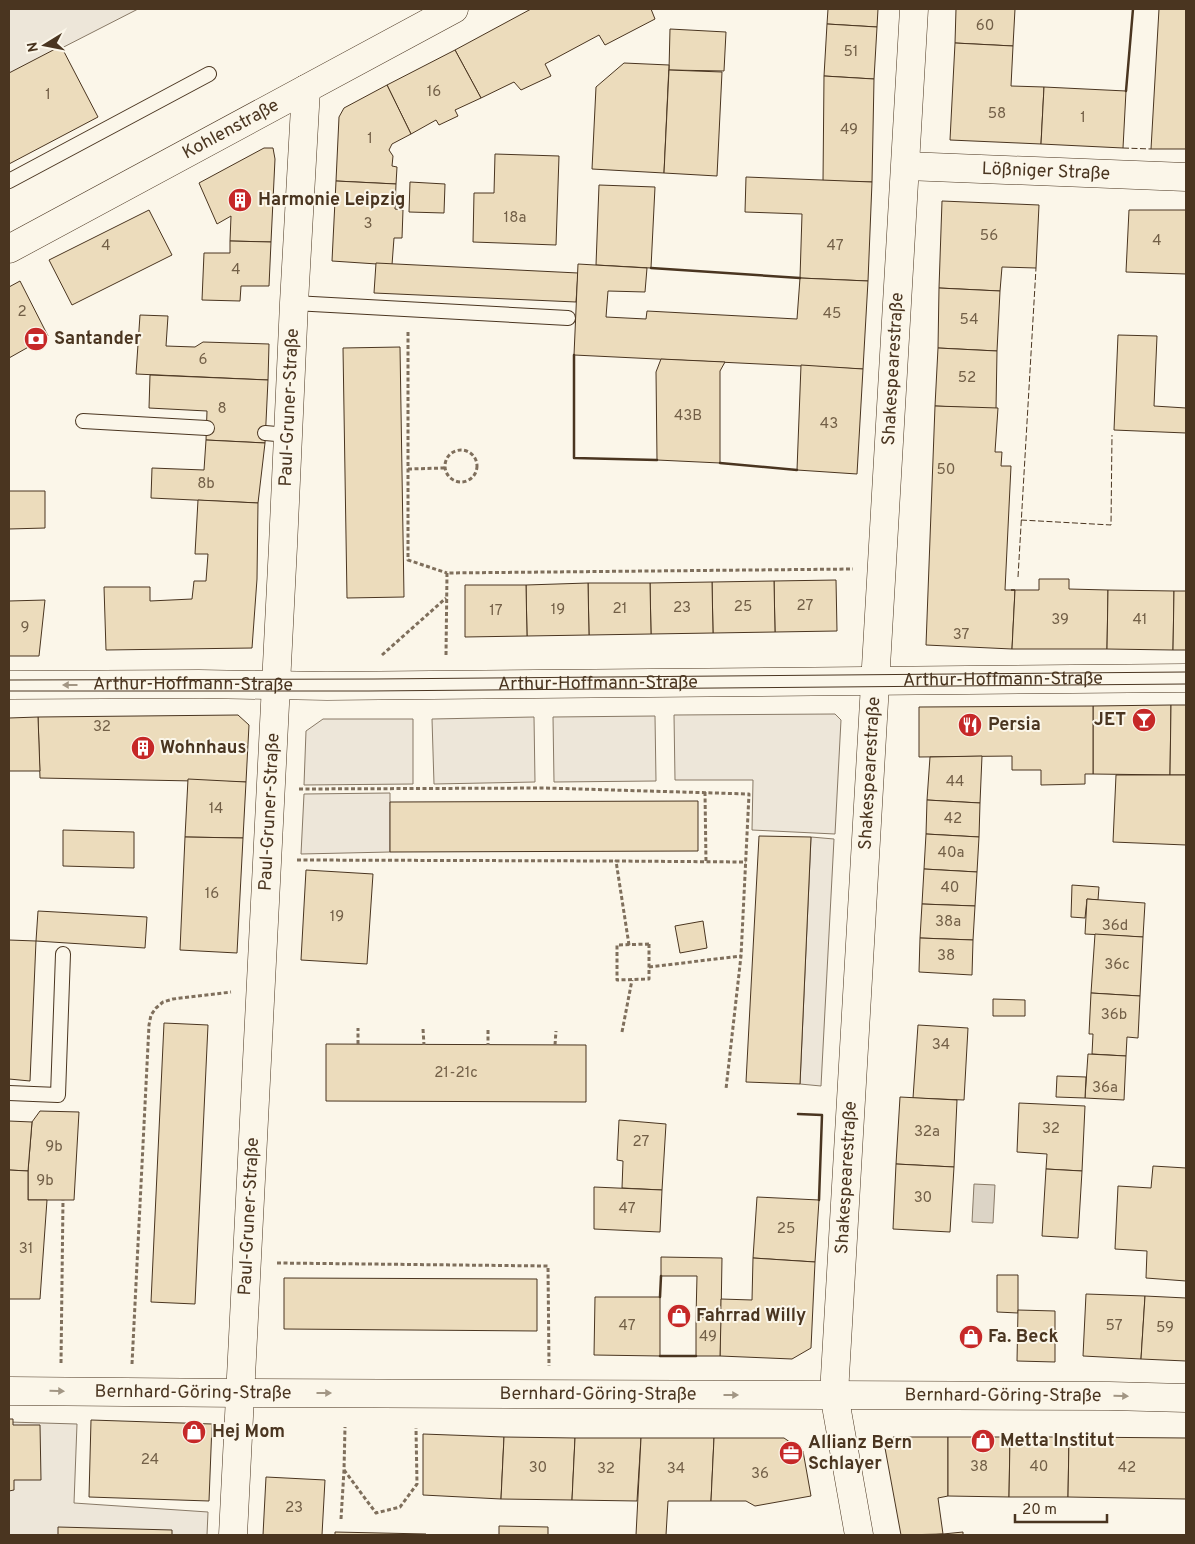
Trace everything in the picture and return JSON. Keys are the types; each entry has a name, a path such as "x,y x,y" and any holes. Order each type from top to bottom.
{"street":[{"name":"Kohlenstraße","path":"9,250 454,9"},
{"name":"Shakespearestraße","path":"859,1535 834,1394 914,9"},
{"name":"Paul-Gruner-Straße","path":"233,1535 276,685 277,434 294,303 306,89"},
{"name":"Lößniger Straße","path":"906,166 1186,177"},
{"name":"Arthur-Hoffmann-Straße","path":"9,686 1186,678"},
{"name":"Bernhard-Göring-Straße","path":"9,1390 781,1396 834,1394 1186,1398"}],"lane":[{"path":"9,181 209,74"},
{"path":"294,303 568,318"},
{"path":"83,421 207,428"},
{"path":"9,1093 58,1095 63,954"}],"path":[{"path":"408,334 408,560 447,573 881,569"},
{"path":"464,450 469,452 476,460 474,475 465,481 459,482 450,478 445,468 447,458 454,452 464,450"},
{"path":"408,469 445,468"},
{"path":"445,684 447,573"},
{"path":"376,660 447,598"},
{"path":"271,790 544,788 749,794 741,956 726,1089"},
{"path":"705,792 706,862"},
{"path":"267,860 746,862"},
{"path":"616,861 629,945"},
{"path":"648,944 649,967 650,979 617,980 617,945 648,944"},
{"path":"649,967 741,956"},
{"path":"622,1032 632,980"},
{"path":"130,1392 151,1015 163,1002 260,989"},
{"path":"358,1028 358,1044"},
{"path":"423,1029 424,1044"},
{"path":"488,1030 488,1045"},
{"path":"555,1045 556,1031"},
{"path":"60,1391 63,1200"},
{"path":"246,1263 548,1266 549,1394"},
{"path":"341,1519 345,1427"},
{"path":"344,1470 376,1513 400,1508 417,1484 416,1428"}],"shaded area":[{"path":"9,9 138,9 9,75"},
{"path":"835,714 841,720 835,834 752,830 753,780 675,780 674,715"},
{"path":"655,716 656,781 554,782 553,717"},
{"path":"534,717 535,782 434,784 432,719"},
{"path":"323,719 413,719 413,784 304,785 306,731"},
{"path":"390,793 390,852 301,854 304,794"},
{"path":"811,837 834,839 821,1086 800,1084"},
{"path":"974,1184 995,1185 993,1223 972,1222"},
{"path":"9,1422 77,1424 74,1503 208,1512 207,1535 9,1535"}],"building":[{"path":"531,9 651,9 655,19 605,45 599,35 545,64 551,76 521,90 514,82 481,98 455,50"},
{"path":"828,9 878,9 877,27 827,24"},
{"path":"956,9 1015,9 1013,46 955,43"},
{"path":"1159,9 1186,9 1186,149 1151,149"},
{"path":"827,24 877,27 874,79 824,76"},
{"path":"670,29 726,32 724,71 669,70"},
{"path":"955,43 1013,46 1011,86 1044,87 1041,144 950,140"},
{"path":"61,46 98,117 9,164 9,73"},
{"path":"455,50 481,98 455,110 458,116 439,125 436,120 411,134 387,85"},
{"path":"624,63 669,65 664,173 592,169 596,87"},
{"path":"669,70 722,72 717,176 664,173"},
{"path":"824,76 874,79 872,182 823,181"},
{"path":"387,85 411,134 392,144 389,150 393,156 392,166 397,167 396,184 336,181 339,117 344,108"},
{"path":"1044,87 1126,91 1123,148 1041,144"},
{"name":"Harmonie Leipzig","path":"264,148 273,148 275,159 271,242 230,241 231,216 217,224 199,183"},
{"path":"495,154 559,156 556,245 473,242 474,193 494,193"},
{"path":"746,177 872,182 868,281 800,278 802,214 745,212"},
{"path":"336,181 396,184 395,209 403,210 402,238 394,238 392,265 332,261"},
{"path":"410,182 445,184 444,213 409,212"},
{"path":"599,185 655,187 651,268 596,265"},
{"path":"942,201 1039,205 1036,268 1002,267 1000,291 939,288"},
{"path":"149,210 172,255 72,305 49,260"},
{"path":"1129,210 1186,210 1186,274 1126,272"},
{"path":"230,241 271,242 269,286 241,286 240,301 202,300 204,253 230,253"},
{"path":"376,263 578,273 576,302 374,293"},
{"path":"578,264 647,268 645,292 608,291 606,317 646,319 647,311 797,319 800,278 868,281 863,369 574,355"},
{"path":"20,281 48,336 9,358 9,287"},
{"path":"939,288 1000,291 997,351 938,348"},
{"path":"140,315 168,316 166,346 195,347 203,342 269,344 268,380 136,374"},
{"path":"1118,335 1157,336 1154,406 1186,408 1186,433 1114,430"},
{"path":"400,347 404,597 347,598 343,348"},
{"path":"938,348 997,351 996,409 935,406"},
{"path":"661,359 725,362 720,371 720,463 657,460 656,372"},
{"path":"801,365 863,369 857,474 797,470"},
{"path":"150,375 268,380 265,443 206,440 207,411 149,408"},
{"path":"935,406 998,408 995,452 1002,452 1001,466 1011,466 1005,590 1015,590 1012,649 926,645"},
{"path":"206,440 265,443 258,503 151,498 152,468 204,470"},
{"path":"9,491 45,491 45,528 9,529"},
{"path":"198,500 258,503 257,579 252,648 106,650 104,587 150,587 150,601 192,599 194,581 206,581 208,554 195,554"},
{"path":"1039,579 1069,579 1069,589 1108,590 1107,649 1012,649 1015,590 1039,590"},
{"path":"836,580 837,631 775,632 774,581"},
{"path":"774,581 775,632 713,633 712,582"},
{"path":"712,582 713,633 651,634 650,583"},
{"path":"588,583 650,583 651,634 589,635"},
{"path":"588,583 589,635 527,636 526,585"},
{"path":"465,585 526,585 527,636 465,637"},
{"path":"1108,590 1174,591 1173,650 1107,649"},
{"path":"1174,591 1186,591 1186,650 1173,650"},
{"path":"45,600 39,656 9,656 9,601"},
{"path":"1171,705 1170,775 1093,774 1093,706"},
{"path":"1171,705 1186,705 1186,775 1170,775"},
{"path":"1093,706 1093,774 1085,774 1085,784 1041,785 1041,770 1012,770 1012,756 919,757 919,707"},
{"name":"Wohnhaus","path":"238,715 249,725 246,782 40,778 38,717"},
{"path":"38,717 40,771 9,771 9,718"},
{"path":"982,756 980,803 927,800 930,757"},
{"path":"1116,775 1186,775 1186,845 1113,842"},
{"path":"188,779 246,782 243,838 185,837"},
{"path":"927,800 980,803 979,837 926,834"},
{"path":"698,801 698,851 390,852 390,802"},
{"path":"63,830 134,832 134,868 63,866"},
{"path":"926,834 979,837 977,872 924,869"},
{"path":"759,836 811,837 800,1084 746,1082"},
{"path":"185,837 243,838 237,953 180,950"},
{"path":"924,869 977,872 975,906 922,904"},
{"path":"306,870 373,874 367,964 301,960"},
{"path":"1072,885 1099,887 1098,900 1087,899 1085,918 1071,917"},
{"path":"1087,899 1145,903 1143,937 1085,934"},
{"path":"922,904 975,906 973,940 920,938"},
{"path":"38,911 147,917 145,948 36,941"},
{"path":"703,921 707,948 680,953 675,926"},
{"path":"1095,934 1143,937 1140,996 1091,993"},
{"path":"920,938 973,940 972,975 919,972"},
{"path":"9,940 36,941 30,1081 9,1079"},
{"path":"1091,993 1140,996 1138,1038 1127,1037 1126,1056 1092,1054 1093,1034 1089,1034"},
{"path":"993,999 1025,1000 1025,1016 993,1016"},
{"path":"164,1023 208,1025 195,1304 151,1302"},
{"path":"918,1025 968,1028 964,1100 913,1098"},
{"path":"326,1044 586,1045 586,1102 326,1101"},
{"path":"1088,1054 1126,1056 1124,1100 1085,1098"},
{"path":"1057,1076 1086,1077 1085,1098 1056,1097"},
{"path":"900,1097 957,1100 954,1167 896,1164"},
{"path":"1019,1103 1085,1106 1082,1171 1046,1169 1047,1154 1017,1152"},
{"path":"40,1111 79,1112 74,1200 28,1200 32,1122"},
{"path":"619,1120 666,1124 662,1190 622,1188 623,1161 617,1160"},
{"path":"9,1121 32,1122 28,1171 9,1170"},
{"path":"896,1164 954,1167 950,1232 893,1229"},
{"path":"1153,1166 1186,1168 1186,1281 1146,1278 1147,1251 1115,1249 1118,1186 1151,1188"},
{"path":"1046,1169 1082,1171 1078,1238 1042,1236"},
{"path":"9,1170 28,1171 28,1200 47,1200 40,1299 9,1299"},
{"path":"594,1187 662,1190 660,1232 594,1229"},
{"path":"757,1197 819,1200 815,1262 753,1258"},
{"path":"661,1257 722,1258 721,1318 696,1317 697,1276 661,1276"},
{"path":"753,1258 815,1262 811,1348 792,1359 720,1356 721,1299 752,1300"},
{"path":"997,1275 1018,1275 1018,1313 997,1312"},
{"path":"284,1278 537,1279 537,1331 284,1329"},
{"path":"1086,1294 1145,1296 1141,1359 1083,1356"},
{"path":"1145,1296 1186,1298 1186,1361 1141,1359"},
{"path":"595,1297 660,1297 660,1356 594,1355"},
{"path":"1018,1310 1055,1311 1055,1362 1017,1361"},
{"path":"696,1317 721,1318 720,1356 696,1356"},
{"path":"9,1419 13,1419 13,1425 40,1425 41,1480 14,1480 14,1490 9,1491"},
{"path":"91,1420 212,1424 209,1501 89,1497"},
{"path":"423,1434 504,1437 501,1499 423,1495"},
{"path":"504,1437 575,1438 572,1500 501,1499"},
{"path":"893,1437 948,1437 948,1496 938,1498 943,1534 901,1535 885,1448"},
{"path":"948,1437 1010,1437 1009,1497 948,1496"},
{"path":"1010,1437 1069,1437 1068,1497 1009,1497"},
{"path":"1069,1437 1186,1438 1186,1499 1068,1497"},
{"path":"575,1438 641,1438 637,1501 572,1500"},
{"path":"641,1438 714,1438 711,1501 668,1501 666,1535 636,1535"},
{"path":"714,1438 784,1438 803,1451 811,1496 755,1506 746,1501 711,1501"},
{"path":"266,1477 325,1480 322,1535 263,1535"},
{"path":"499,1526 548,1527 548,1535 499,1535"},
{"path":"58,1527 172,1530 172,1535 58,1535"},
{"path":"335,1532 426,1534 426,1535 335,1535"},
{"path":"963,1532 963,1535 929,1535 943,1534"}],"tram line":[{"path":"9,680 1186,672"},
{"path":"9,691 369,691 1186,684"}],"fence":[{"path":"1123,148 1151,149"},
{"path":"1018,577 1036,268"},
{"path":"1021,520 1111,525 1112,435"}],"wall":[{"path":"1126,91 1133,9"},
{"path":"651,268 800,278"},
{"path":"574,355 574,458 657,460"},
{"path":"720,463 797,470"},
{"path":"798,1114 822,1115 819,1200"},
{"path":"660,1297 661,1276"},
{"path":"660,1356 696,1356"}],"place":[{"name":"Harmonie Leipzig","path":"240,200"},
{"name":"Santander","path":"36,339"},
{"name":"JET","path":"1144,720"},
{"name":"Persia","path":"970,725"},
{"name":"Wohnhaus","path":"143,748"},
{"name":"Fahrrad Willy","path":"679,1316"},
{"name":"Fa. Beck","path":"971,1337"},
{"name":"Hej Mom","path":"194,1432"},
{"name":"Metta Institut","path":"983,1441"},
{"name":"Allianz Bern Schlayer","path":"791,1453"}]}
